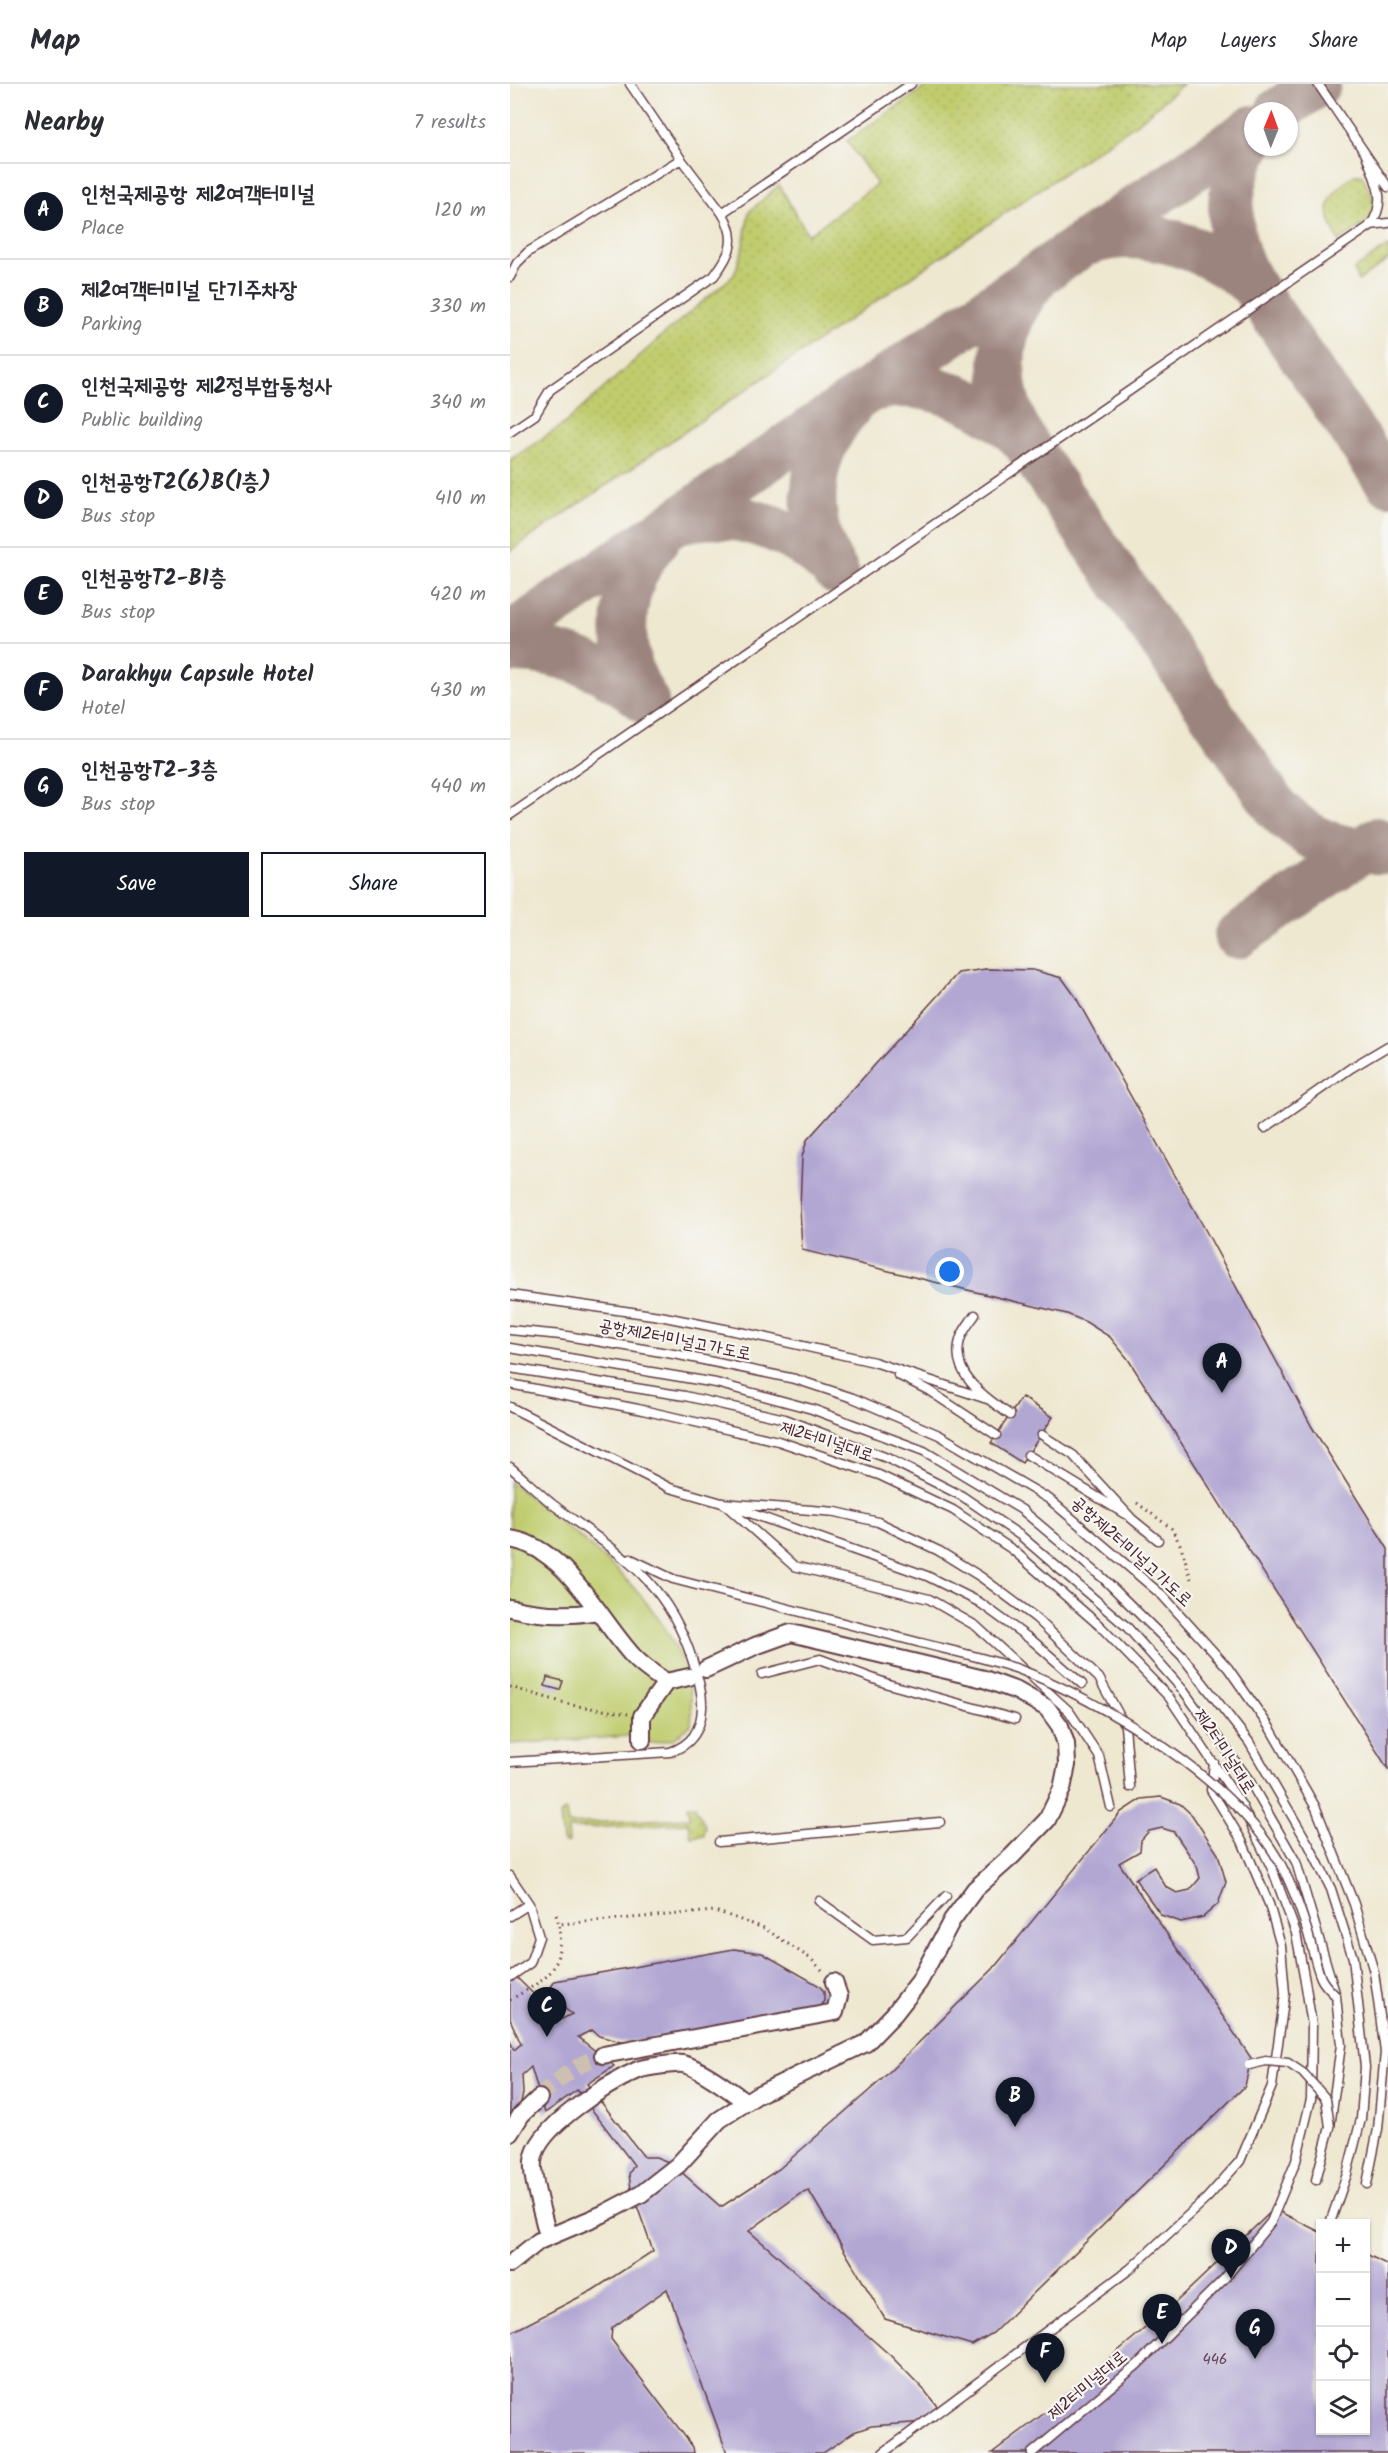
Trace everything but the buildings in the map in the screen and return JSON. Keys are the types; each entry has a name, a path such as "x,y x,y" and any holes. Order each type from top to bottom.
{"street":[{"path":"510,1539 520,1541 547,1555 563,1570 646,1670 666,1682"},
{"path":"510,1608 537,1615 555,1616 598,1611"},
{"path":"510,2264 539,2241 603,2214 640,2194 678,2165 719,2120 746,2102 774,2086 866,2043 894,2014 919,1982 952,1920 975,1889 1047,1820 1062,1790 1067,1765 1066,1744 1060,1726 1047,1708 1017,1690 984,1679 791,1633 755,1646 706,1669"},
{"path":"642,1740 642,1716 666,1682 689,1677"},
{"path":"603,2055 835,2012 839,1996 834,1982"},
{"path":"548,2237 533,2161 539,2143 563,2118 612,2083 640,2069 683,2064 707,2075 746,2102"},
{"path":"510,2133 521,2115 539,2098"}],"lane":[{"path":"510,432 535,415 550,390 714,276 726,262 730,251 731,228 630,84"},
{"path":"722,213 911,84"},
{"path":"1317,84 1388,187"},
{"path":"510,814 1370,225 1378,216 1383,200 1366,155"},
{"path":"510,277 517,263 528,252 681,159"},
{"path":"1370,225 1388,223"},
{"path":"1265,1128 1351,1068 1388,1046"},
{"path":"510,1295 660,1316 874,1362 987,1399"},
{"path":"975,1315 960,1340 959,1356 966,1378 987,1399 1010,1415"},
{"name":"공항제2터미널고가도로","path":"510,1330 561,1335 679,1355 795,1379 853,1398 939,1435 1049,1498 1163,1596 1228,1668 1270,1728 1316,1808 1354,1904 1374,1972 1385,2052 1378,2129 1367,2184"},
{"name":"제2터미널대로","path":"510,1348 716,1383 812,1409 924,1451 1022,1510 1104,1579 1182,1656 1249,1742 1309,1845 1331,1890 1353,1958 1365,2067 1360,2119 1347,2175 1331,2219"},
{"path":"874,1362 928,1390 996,1435"},
{"path":"510,1368 685,1396 785,1419 887,1458 962,1496 1021,1536 1127,1627 1183,1690 1249,1780 1296,1862 1336,1996 1341,2045 1330,2127 1316,2180"},
{"name":"제2터미널대로","path":"510,1384 638,1409 778,1441 879,1475 953,1510 1013,1550 1100,1626 1169,1697 1247,1817 1273,1871 1296,1933 1312,2025 1311,2099 1296,2161 1271,2222 1224,2279 1137,2365 1032,2453"},
{"path":"510,1407 670,1488 722,1503 927,1576 979,1602 1034,1642 1082,1684"},
{"path":"1042,1435 1073,1455 1132,1519"},
{"path":"1028,1455 1132,1519 1158,1540"},
{"path":"510,1467 550,1502 624,1556 665,1601 679,1624 703,1698 702,1720 695,1735 683,1748 670,1752 510,1762"},
{"path":"722,1503 837,1512 878,1522 939,1551 981,1577 1036,1618 1099,1678 1125,1726 1130,1787"},
{"path":"722,1503 795,1566 929,1599 976,1626 1069,1711 1099,1756 1111,1807"},
{"path":"624,1556 673,1579 1016,1669 1056,1685 1131,1727 1215,1785 1237,1806 1259,1833 1281,1864 1307,1928 1322,1980 1336,1996"},
{"path":"762,1674 820,1659 888,1684 1015,1719"},
{"path":"883,2453 1130,2269 1207,2198 1240,2161 1272,2086 1285,1994 1281,1946 1269,1904 1242,1841 1211,1790 1214,1763"},
{"path":"719,1842 940,1822"},
{"path":"510,1876 529,1904 539,1937 530,1963 510,1977"},
{"path":"819,1901 873,1940 907,1937 946,1896"},
{"path":"510,1916 529,1904"},
{"path":"1250,2066 1266,2061 1288,2063 1303,2073 1326,2098 1330,2127"}],"path":[{"path":"510,1687 572,1705 642,1716"},
{"path":"559,1924 715,1911 764,1928 811,1959 834,1982"},
{"path":"510,2000 545,1979 556,1966 561,1944 556,1915"}],"green space":[{"path":"930,84 1183,84 1140,121 510,551 510,460 563,425 664,334 734,275 742,251 749,212 779,185 808,235 877,184 847,141"},
{"path":"1354,175 1362,175 1376,204 1369,221 1339,241 1329,220 1329,204 1337,190"},
{"path":"1388,246 1388,260 1358,281 1354,269"},
{"path":"510,1482 602,1556 632,1586 658,1617 677,1651 689,1687 691,1725 674,1739 652,1743 629,1736 510,1744"},
{"path":"694,1805 705,1826 704,1835 691,1837 689,1823 568,1829 569,1843 563,1841 560,1815 566,1811 568,1824 689,1818 688,1806"}],"taxiway":[{"path":"1291,102 1318,84"},
{"path":"510,635 1244,134"},
{"path":"1244,154 1236,175 1231,212 1232,232 1243,269 1388,483"},
{"path":"1087,243 1131,236 1175,243 1217,261 1253,286"},
{"path":"1034,281 1021,299 1011,319 1002,359 1007,401 1024,441 1277,809 1302,830 1327,843 1355,850 1388,851"},
{"path":"867,391 887,386 908,385 930,388 952,395 992,414 1024,441"},
{"path":"836,572 825,552 818,531 814,510 814,489 817,468 824,447 834,427 848,409"},
{"path":"676,522 719,517 740,519 762,525 801,544 835,571"},
{"path":"646,701 629,661 625,640 625,619 634,577 657,540"},
{"path":"510,650 548,653 583,663 616,679 646,701"},
{"path":"1237,936 1377,840"}],"tunnel":[{"path":"539,2098 568,2073 603,2055"}],"place":[{"name":"인천국제공항 제2여객터미널","path":"1222,1393"},
{"name":"인천국제공항 제2정부합동청사","path":"547,2037"},
{"name":"제2여객터미널 단기주차장","path":"1015,2127"},
{"name":"인천공항T2(6)B(1층)","path":"1231,2279"},
{"name":"인천공항T2-B1층","path":"1162,2344"},
{"name":"인천공항T2-3층","path":"1255,2359"},
{"name":"Darakhyu Capsule Hotel","path":"1045,2383"}]}
